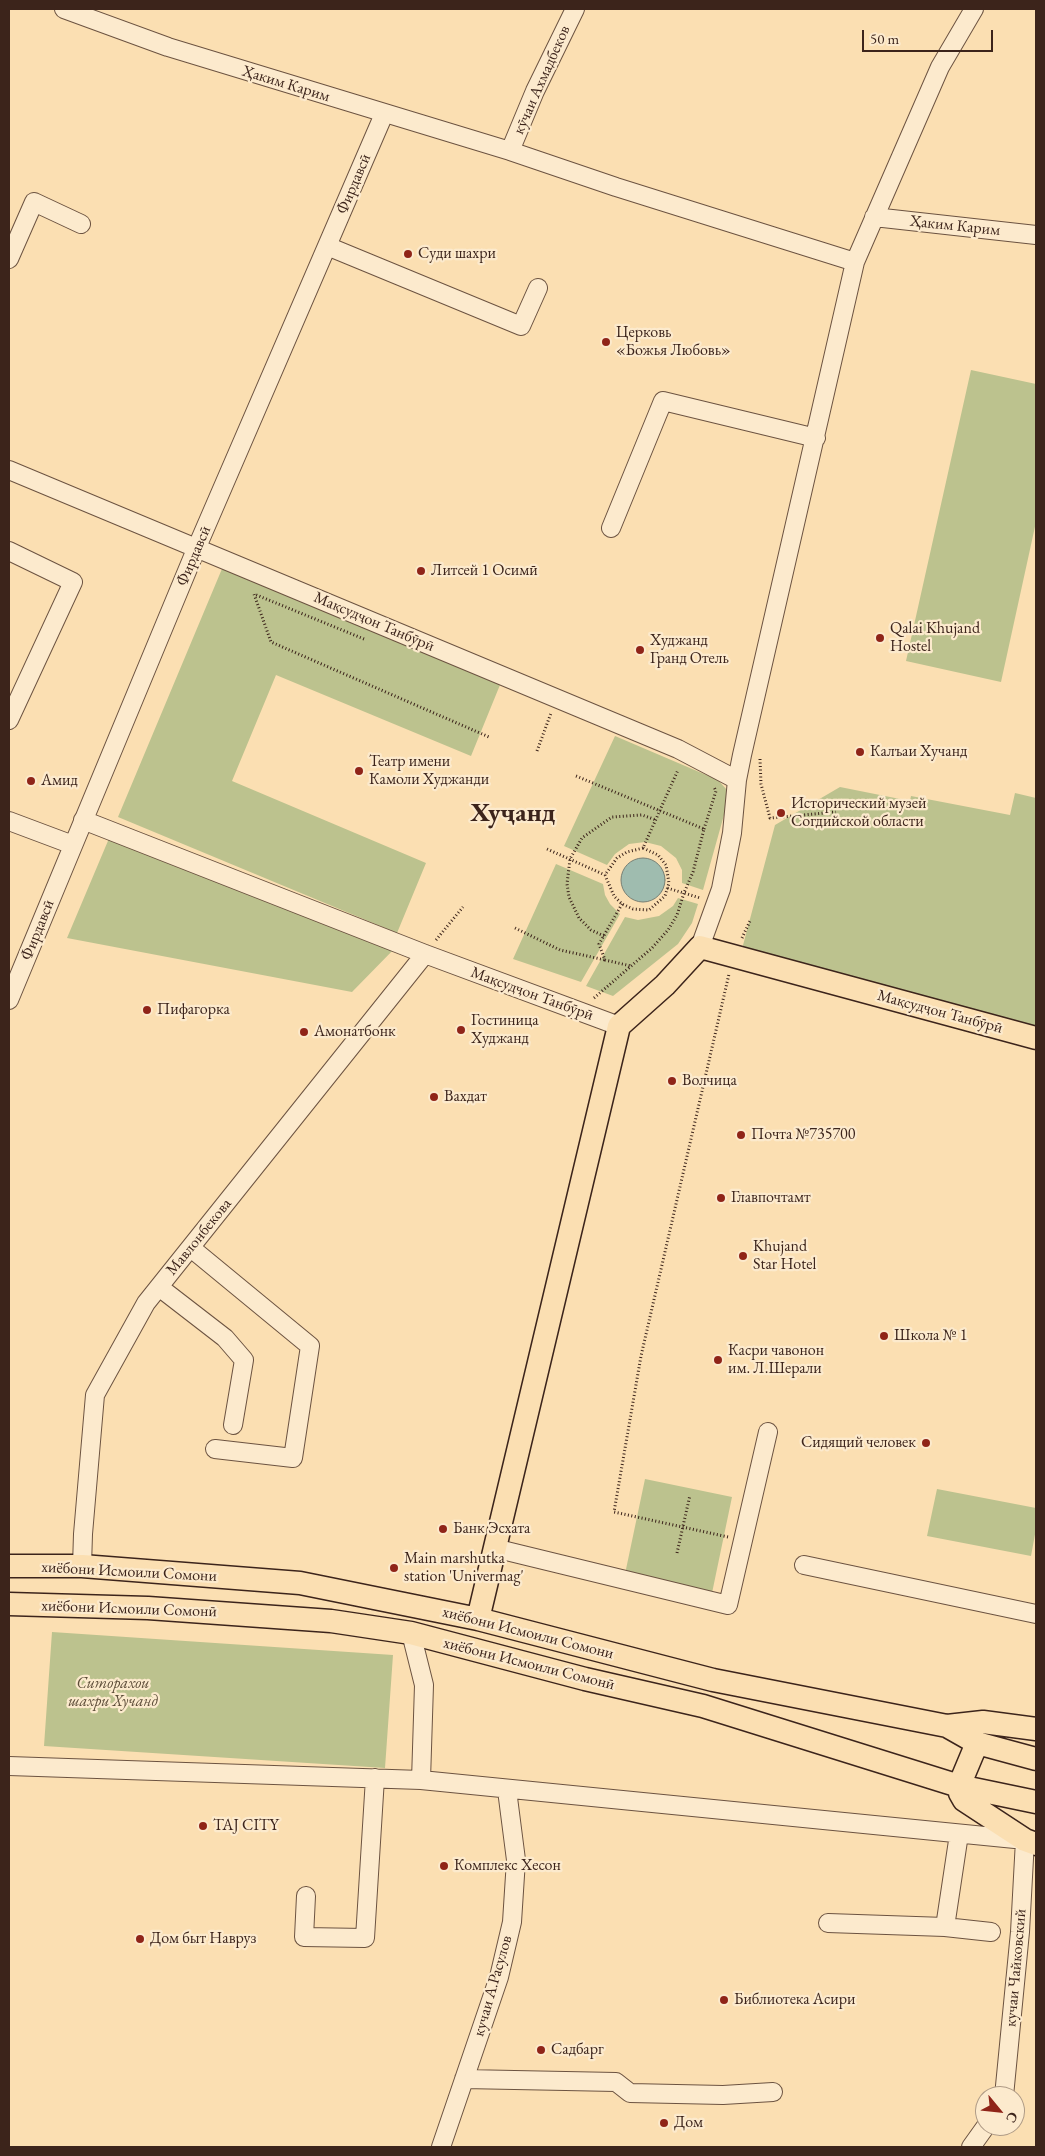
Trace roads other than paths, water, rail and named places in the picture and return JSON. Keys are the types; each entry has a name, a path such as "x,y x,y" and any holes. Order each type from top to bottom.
{"main road":[{"name":"Мақсудҷон Танбӯрӣ","path":"700,947 1036,1038"},
{"path":"478,1619 618,1026 665,986 700,947"},
{"name":"хиёбони Исмоили Сомони","path":"9,1566 82,1566 300,1583 478,1619 712,1680 947,1726 977,1742 1036,1759"},
{"name":"хиёбони Исмоили Сомонӣ","path":"9,1604 168,1609 331,1621 411,1633 585,1679 703,1706 959,1786 1036,1802"},
{"path":"947,1726 983,1722 1036,1729"},
{"path":"977,1742 959,1786 960,1793 964,1800 1031,1842"}],"street":[{"name":"Ҳаким Карим","path":"64,9 168,47 510,151 616,187 855,262"},
{"name":"кӯчаи Ахмадбеков","path":"510,151 575,9"},
{"path":"700,947 721,889 732,833 737,780 742,755 855,262 940,67 974,9"},
{"name":"Фирдавсӣ","path":"9,1000 197,547 384,114"},
{"path":"9,259 34,202 82,224"},
{"name":"Ҳаким Карим","path":"874,217 1036,235"},
{"path":"327,246 521,326 538,288"},
{"path":"611,528 662,401 816,438"},
{"name":"Мақсудҷон Танбӯрӣ","path":"9,470 197,547 554,706 678,749 737,780"},
{"path":"9,551 73,582 9,720"},
{"name":"Мақсудҷон Танбӯрӣ","path":"83,820 425,954 618,1026"},
{"path":"9,821 72,845"},
{"name":"Мавлонбекова","path":"82,1566 95,1395 146,1303 425,954"},
{"path":"191,1248 310,1346 293,1458 215,1449"},
{"path":"159,1287 225,1338 244,1360 233,1425"},
{"path":"494,1548 728,1605 768,1432"},
{"path":"804,1565 1036,1614"},
{"path":"411,1633 424,1685 421,1780"},
{"path":"9,1766 421,1780 1031,1842"},
{"path":"306,1896 304,1937 365,1938 375,1778"},
{"name":"кучаи А.Расулов","path":"441,2147 499,1977 512,1922 516,1860 507,1790"},
{"path":"945,1927 959,1834"},
{"name":"кучаи Чайковский","path":"1005,2086 1031,1842"},
{"path":"828,1923 945,1927 991,1932"},
{"path":"464,2079 616,2082 630,2093 723,2094 773,2092"},
{"path":"971,2147 979,2136"}],"place":[{"name":"Суди шахри","path":"408,254"},
{"name":"Церковь «Божья Любовь»","path":"606,342"},
{"name":"Литсей 1 Осимӣ","path":"421,571"},
{"name":"Qalai Khujand Hostel","path":"880,638"},
{"name":"Худжанд Гранд Отель","path":"640,650"},
{"name":"Калъаи Хучанд","path":"860,752"},
{"name":"Театр имени Камоли Худжанди","path":"359,771"},
{"name":"Амид","path":"31,781"},
{"name":"Исторический музей Согдийской области","path":"781,813"},
{"name":"Пифагорка","path":"147,1010"},
{"name":"Гостиница Худжанд","path":"461,1030"},
{"name":"Амонатбонк","path":"304,1032"},
{"name":"Волчица","path":"672,1081"},
{"name":"Вахдат","path":"434,1097"},
{"name":"Почта №735700","path":"741,1135"},
{"name":"Главпочтамт","path":"721,1198"},
{"name":"Khujand Star Hotel","path":"743,1256"},
{"name":"Школа № 1","path":"884,1336"},
{"name":"Касри чавонон им. Л.Шерали","path":"718,1360"},
{"name":"Сидящий человек","path":"926,1443"},
{"name":"Банк Эсхата","path":"443,1529"},
{"name":"Main marshutka station 'Univermag'","path":"394,1568"},
{"name":"TAJ CITY","path":"203,1826"},
{"name":"Комплекс Хесон","path":"444,1866"},
{"name":"Дом быт Навруз","path":"140,1939"},
{"name":"Библиотека Асири","path":"724,2000"},
{"name":"Садбарг","path":"541,2050"},
{"name":"Дом","path":"664,2123"}],"district":[{"name":"Хуҷанд","path":"513,814"}],"park label":[{"name":"Ситорахои шахри Хучанд","path":"113,1693"}]}
